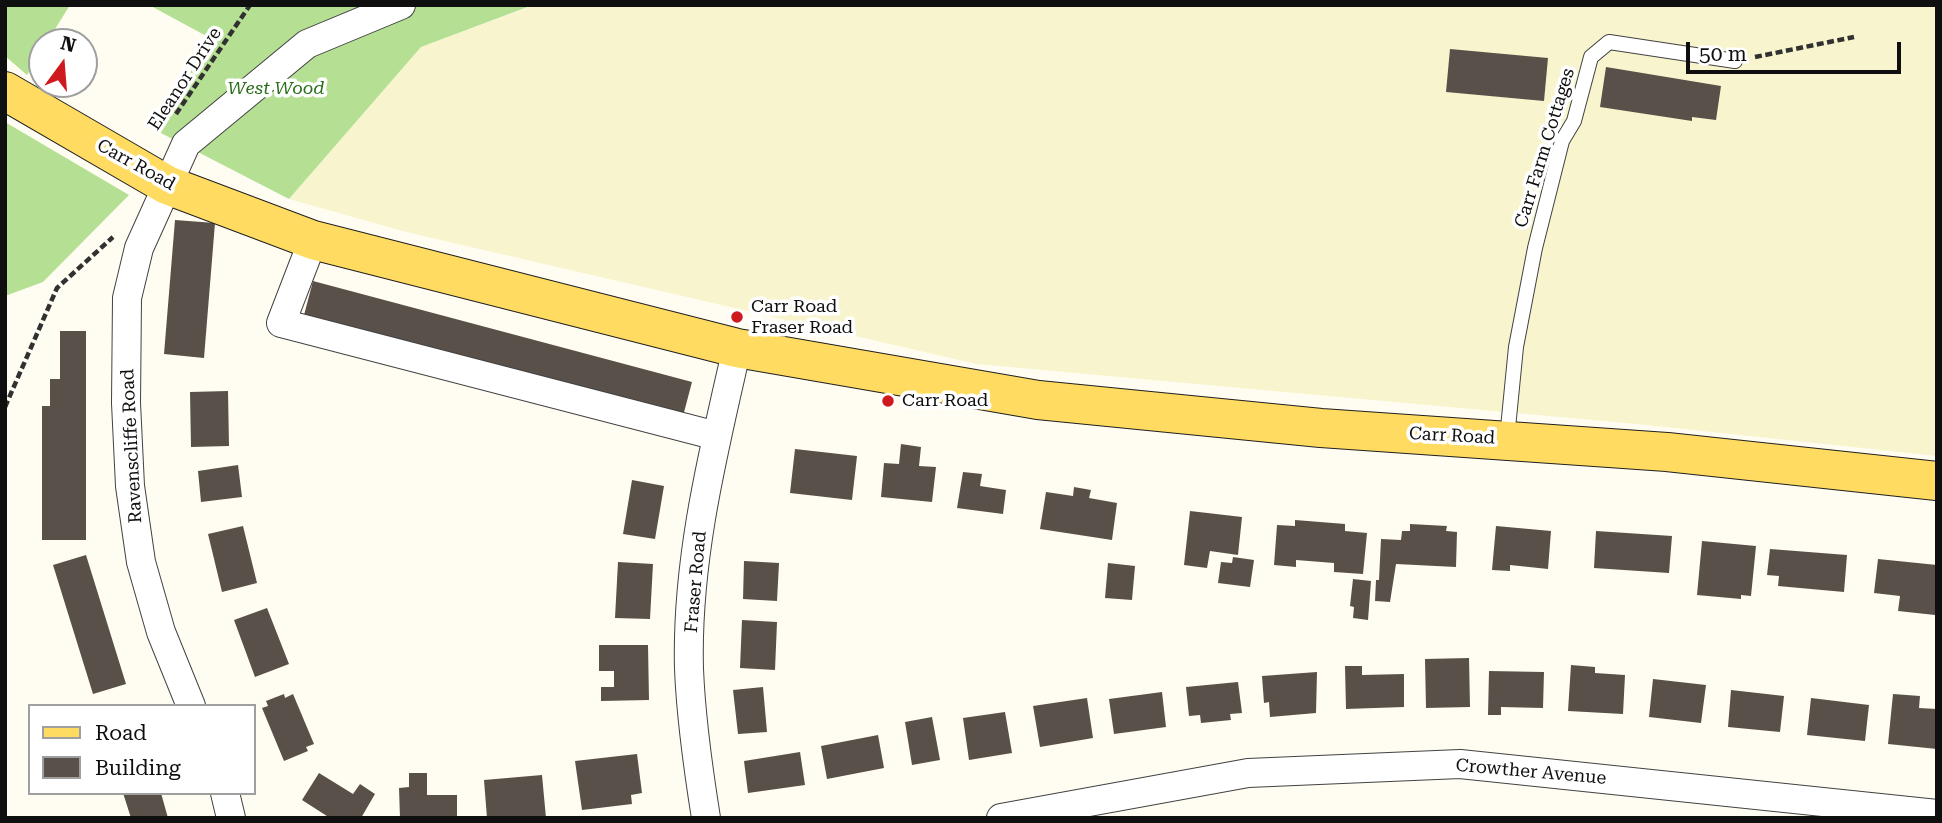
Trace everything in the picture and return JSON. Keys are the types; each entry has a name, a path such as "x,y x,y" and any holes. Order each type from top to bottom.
{"main road":[{"name":"Carr Road","path":"5,91 167,184 313,240 737,348 1038,400 1321,428 1667,452 1937,481"}],"street":[{"name":"Ravenscliffe Road","path":"190,704 161,632 141,562 130,486 126,403 127,298 139,248 186,144 307,44 401,5"},
{"path":"313,240 281,323 717,436"},
{"name":"Fraser Road","path":"706,818 694,736 689,667 700,527 737,348"},
{"name":"Crowther Avenue","path":"1001,818 1248,773 1460,764 1937,814"},
{"path":"225,795 231,818"}],"lane":[{"name":"Carr Farm Cottages","path":"1507,439 1516,346 1535,247 1562,141 1574,121 1591,57 1609,42 1735,61"}],"path":[{"name":"Eleanor Drive","path":"174,117 250,5"},
{"path":"1768,55 1854,37"},
{"path":"5,407 57,288 114,235"}],"shaded area":[{"path":"535,5 1937,5 1937,456 1636,424 976,364 406,232 289,199 421,47"}],"green space":[{"path":"5,5 70,5 56,28 28,28 27,75 5,56"},
{"name":"West Wood","path":"149,5 533,5 421,47 289,199 157,131 210,38"},
{"path":"5,122 129,195 43,282 5,296"}],"building":[{"path":"1450,49 1548,58 1544,101 1446,92"},
{"path":"1606,67 1721,86 1716,120 1692,117 1692,121 1600,107"},
{"path":"175,220 215,223 204,358 164,354"},
{"path":"313,281 692,382 682,420 303,319"},
{"path":"60,331 86,331 86,540 42,540 42,406 50,406 50,379 60,379"},
{"path":"228,391 229,446 191,447 190,392"},
{"path":"901,444 921,447 919,466 936,467 932,502 881,497 884,463 899,464"},
{"path":"795,449 857,456 852,500 790,493"},
{"path":"238,465 242,497 201,502 198,471"},
{"path":"963,472 982,474 980,486 1006,490 1003,514 957,508"},
{"path":"632,480 664,486 655,539 623,534"},
{"path":"1074,487 1091,490 1089,498 1117,503 1112,540 1040,529 1046,492 1073,496"},
{"path":"1190,511 1242,517 1238,555 1210,551 1207,568 1184,565"},
{"path":"1295,520 1345,524 1345,531 1367,533 1363,574 1334,572 1334,563 1296,560 1296,567 1274,565 1277,525 1295,526"},
{"path":"1410,524 1447,526 1446,531 1457,532 1456,567 1396,564 1390,602 1375,601 1381,539 1401,540 1402,531 1410,531"},
{"path":"243,526 257,583 222,592 208,534"},
{"path":"1496,526 1551,531 1548,569 1510,565 1510,571 1492,570"},
{"path":"1596,531 1672,536 1669,573 1594,568"},
{"path":"1702,541 1756,546 1751,596 1741,595 1741,599 1697,595"},
{"path":"1770,549 1847,555 1844,592 1778,586 1779,576 1767,575"},
{"path":"86,555 126,684 93,694 53,565"},
{"path":"1233,557 1254,560 1250,587 1218,583 1221,562 1232,563"},
{"path":"1878,559 1937,565 1935,615 1898,611 1900,596 1874,593"},
{"path":"744,561 779,563 777,601 743,599"},
{"path":"618,562 653,564 650,619 615,618"},
{"path":"1108,563 1135,566 1132,600 1105,598"},
{"path":"1353,579 1371,581 1368,620 1353,618 1354,607 1350,606"},
{"path":"267,608 289,664 255,677 234,620"},
{"path":"742,620 777,622 775,670 740,668"},
{"path":"599,645 648,645 649,700 601,701 601,687 614,687 614,671 599,671"},
{"path":"1469,658 1470,707 1426,708 1425,659"},
{"path":"1571,665 1595,667 1595,673 1625,675 1623,714 1568,711"},
{"path":"1345,666 1362,666 1362,675 1404,674 1404,707 1346,709"},
{"path":"1489,671 1544,672 1543,708 1501,707 1501,715 1488,715"},
{"path":"1317,672 1316,713 1270,717 1269,702 1264,703 1262,676"},
{"path":"1653,679 1706,685 1701,723 1649,717"},
{"path":"1238,682 1242,713 1230,714 1231,720 1201,723 1200,715 1189,716 1186,687"},
{"path":"763,687 767,732 738,734 733,690"},
{"path":"1731,690 1784,696 1780,732 1728,727"},
{"path":"1162,692 1166,727 1114,734 1109,699"},
{"path":"284,694 285,698 293,694 314,744 306,747 308,751 284,761 262,708 268,706 266,701"},
{"path":"1893,694 1920,696 1919,708 1937,709 1937,749 1888,744"},
{"path":"1087,698 1093,738 1040,747 1033,706"},
{"path":"1811,698 1869,705 1865,741 1807,735"},
{"path":"1005,712 1012,753 969,760 963,718"},
{"path":"932,717 940,760 912,765 905,722"},
{"path":"878,735 884,768 827,779 821,746"},
{"path":"800,752 805,785 748,793 744,761"},
{"path":"637,754 642,793 631,795 632,804 582,810 575,761"},
{"path":"319,773 353,794 360,784 375,794 361,818 330,818 302,800"},
{"path":"409,773 427,773 427,795 457,795 457,818 400,818 399,788 409,787"},
{"path":"542,775 546,818 487,818 484,780"},
{"path":"124,795 162,795 168,818 131,818"}],"place":[{"name":"Carr Road Fraser Road","path":"737,317"},
{"name":"Carr Road","path":"888,401"}]}
